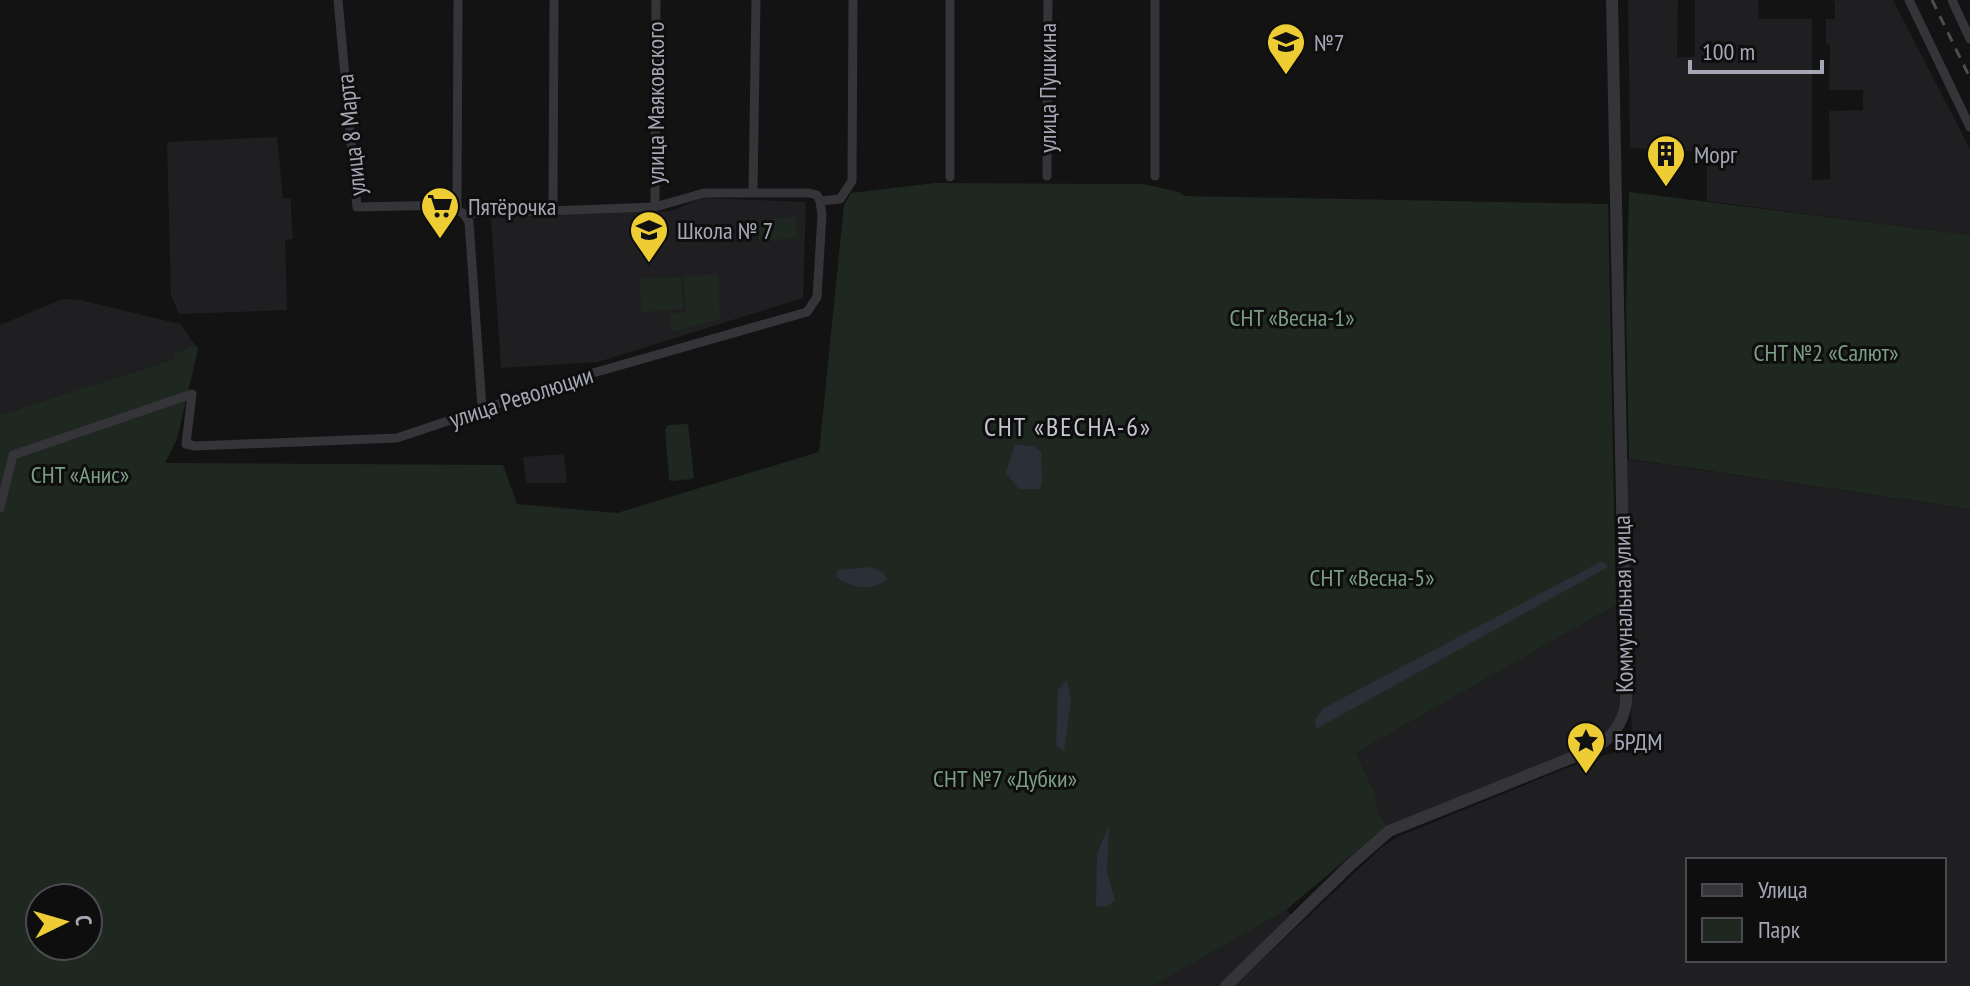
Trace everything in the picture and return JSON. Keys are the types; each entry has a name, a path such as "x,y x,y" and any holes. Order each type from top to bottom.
{"street":[{"name":"улица 8 Марта","path":"338,0 357,207 449,205 460,211"},
{"path":"458,0 460,211 469,222 482,408"},
{"path":"553,211 554,0"},
{"name":"улица Маяковского","path":"655,207 656,0"},
{"path":"753,192 756,0"},
{"path":"460,211 655,207 704,193 809,193 817,195 820,201 840,199 852,181 853,0"},
{"path":"950,0 950,177"},
{"name":"улица Пушкина","path":"1047,176 1048,0"},
{"path":"1155,0 1155,176"},
{"name":"Коммунальная улица","path":"1226,986 1389,831 1593,749 1611,736 1623,718 1626,703 1612,0"},
{"path":"1909,0 1970,127"},
{"path":"1952,0 1970,39"},
{"name":"улица Революции","path":"0,508 13,455 192,394 186,444 195,446 397,438 572,379 807,312 817,297 822,215 820,201"}],"shaded area":[{"path":"1628,0 1678,0 1677,57 1695,57 1695,0 1758,0 1759,19 1812,19 1812,180 1830,179 1829,111 1863,110 1863,90 1829,90 1830,45 1826,44 1826,19 1835,19 1835,1 1824,0 1893,0 1970,149 1970,235 1707,201 1707,152 1630,148"},
{"path":"277,137 283,198 291,199 293,239 285,240 287,310 179,314 171,295 167,142"},
{"name":"Школа № 7","path":"703,198 806,202 803,298 598,362 501,368 491,218 671,211"},
{"path":"63,299 80,300 180,324 195,345 173,354 174,359 0,415 0,325"},
{"path":"1015,444 1035,447 1041,452 1040,489 1019,489 1006,473"},
{"path":"564,454 567,483 526,483 523,457"},
{"path":"1626,459 1970,509 1970,986 1234,986 1381,848 1397,837 1569,767 1632,746"},
{"path":"1602,561 1608,567 1316,729 1315,719 1324,708"},
{"path":"871,567 887,579 875,586 862,587 836,577 838,570"},
{"path":"1616,605 1620,699 1615,724 1596,741 1386,826 1356,753"},
{"path":"1067,680 1071,701 1064,751 1056,745 1058,690"},
{"path":"1109,825 1107,873 1115,900 1107,907 1096,906 1097,854"},
{"path":"1286,910 1294,917 1225,986 1153,986"}],"green space":[{"path":"935,183 1143,184 1179,192 1184,196 1608,204 1616,605 1356,753 1386,826 1286,910 1153,986 0,986 0,415 174,359 173,354 195,345 198,349 177,439 165,463 503,465 517,504 617,513 819,452 844,205 851,193"},
{"name":"СНТ №2 «Салют»","path":"1629,192 1970,235 1970,509 1629,459 1626,313"},
{"path":"796,217 797,238 759,241 758,220"},
{"path":"718,274 720,319 672,332 668,314 686,312 684,277"},
{"path":"681,277 683,309 642,312 639,279"},
{"path":"688,424 694,477 671,481 665,429 668,425"}],"railway":[{"path":"1932,0 1970,78"}],"place":[{"name":"№7","path":"1286,76"},
{"name":"Морг","path":"1666,188"},
{"name":"Пятёрочка","path":"440,240"},
{"name":"Школа № 7","path":"649,264"},
{"name":"БРДМ","path":"1586,775"}],"district":[{"name":"СНТ «ВЕСНА-6»","path":"1068,426"}],"park label":[{"name":"СНТ «Весна-1»","path":"1292,317"},
{"name":"СНТ «Анис»","path":"80,474"},
{"name":"СНТ «Весна-5»","path":"1372,577"},
{"name":"СНТ №7 «Дубки»","path":"1005,778"}]}
